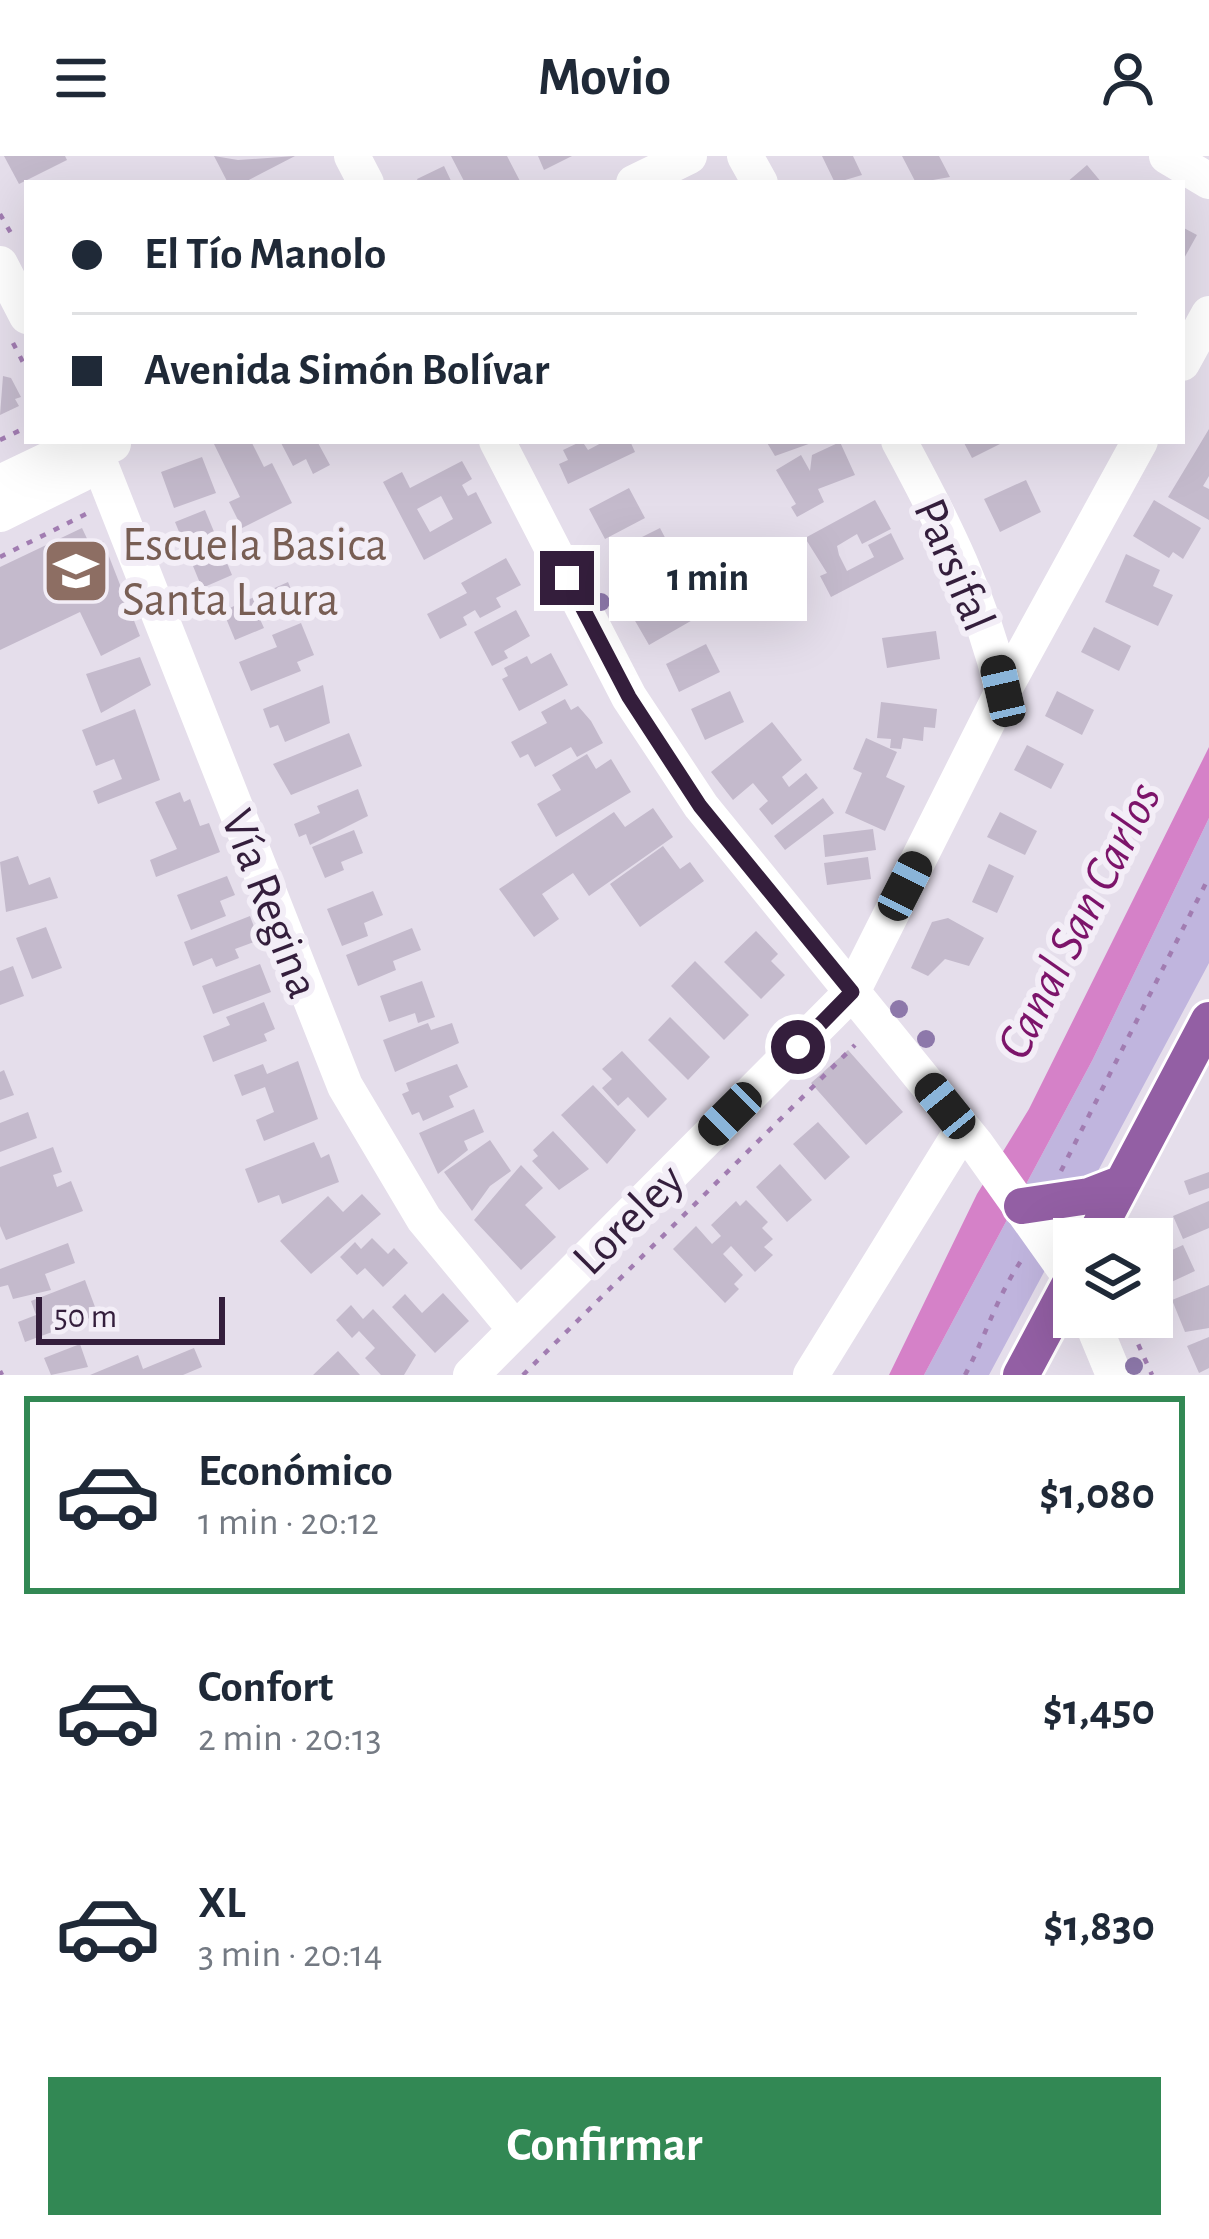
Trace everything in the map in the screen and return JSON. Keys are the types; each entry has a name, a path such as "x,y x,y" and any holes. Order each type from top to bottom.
{"main road":[{"path":"1103,1218 1209,1020"},
{"path":"1032,1209 1120,1184"},
{"path":"1021,1375 1053,1317"}],"street":[{"path":"640,180 689,156"},
{"path":"1166,156 1209,181"},
{"path":"0,264 24,310"},
{"path":"1185,358 1209,314"},
{"path":"0,484 69,450 102,444"},
{"path":"0,514 81,474 102,444"},
{"name":"Vía Regina","path":"102,444 345,1086 424,1220 516,1330"},
{"path":"499,444 658,742 700,806 1032,1209 1053,1244"},
{"name":"Parsifal","path":"901,444 963,558 986,621 1003,691"},
{"name":"Loreley","path":"471,1375 852,992 1003,691 1138,444"},
{"path":"812,1375 969,1136"},
{"path":"1099,1338 1114,1375"}],"path":[{"path":"0,556 94,511"},
{"path":"965,1375 986,1337 995,1298 1032,1209 1063,1165 1209,877"},
{"path":"524,1375 877,1023"},
{"path":"1135,1338 1152,1375"}],"shaded area":[{"path":"1209,747 1209,818 1093,1059 924,1375 889,1375 977,1194 1029,1109"},
{"path":"1209,818 1209,963 1073,1218 1053,1218 1053,1255 989,1375 924,1375 1093,1059"}],"building":[{"path":"4,156 65,156 67,160 19,184"},
{"path":"214,156 238,160 295,156 249,180 226,180"},
{"path":"451,156 507,156 519,180 463,180"},
{"path":"538,156 572,156 544,170"},
{"path":"822,156 853,156 862,175 834,180"},
{"path":"902,156 939,156 950,177 933,180 914,180"},
{"path":"1087,165 1100,180 1070,180"},
{"path":"444,166 451,180 418,180"},
{"path":"1185,229 1197,235 1185,257"},
{"path":"3,376 11,378 21,397 15,399 19,406 0,415"},
{"path":"1209,429 1209,476 1203,486 1209,489 1209,520 1168,497"},
{"path":"214,444 252,444 264,467 272,463 292,503 242,528 229,502 240,497"},
{"path":"282,444 319,444 330,465 313,474 306,459 293,466"},
{"path":"576,444 584,444 588,450 599,444 631,444 635,452 568,484 559,464 568,460 563,450"},
{"path":"768,444 809,444 775,456"},
{"path":"841,444 855,475 818,489 824,502 797,517 791,507 796,504 776,470 801,455 810,471 812,455"},
{"path":"965,444 1000,444 972,458"},
{"path":"202,457 216,493 174,508 161,472"},
{"path":"462,461 472,479 462,485 468,496 476,492 492,523 424,560 383,482 402,472 410,488","holes":["441,496 453,519 430,532 417,509"]},
{"path":"1026,480 1041,512 1000,532 984,499"},
{"path":"629,488 645,518 605,539 589,509"},
{"path":"875,500 891,529 862,544 857,534 837,546 839,555 847,571 874,557 868,545 891,533 904,559 831,597 820,576 827,573 805,538"},
{"path":"1154,500 1201,528 1183,559 1173,552 1169,558 1133,536"},
{"path":"205,510 232,575 202,588 175,522"},
{"path":"82,528 91,547 103,541 140,636 101,656 80,612 0,650 0,567"},
{"path":"660,528 683,572 653,587 648,577 624,589 612,566 643,550 638,539"},
{"path":"1126,554 1160,570 1153,586 1173,595 1158,626 1105,602"},
{"path":"506,558 521,585 496,598 501,607 480,618 475,610 463,617 467,625 440,639 427,614 467,593 461,583"},
{"path":"288,582 296,601 259,617 264,628 235,640 223,611"},
{"path":"681,592 696,618 649,645 634,619"},
{"path":"516,610 530,636 504,651 508,658 492,666 474,632"},
{"path":"301,623 314,655 297,662 301,671 251,691 239,662 277,647 272,635"},
{"path":"1094,627 1131,646 1119,671 1081,652"},
{"path":"936,631 940,659 887,668 882,638"},
{"path":"706,644 720,672 679,692 666,664"},
{"path":"551,653 568,685 519,711 502,679 508,676 504,668 527,656 531,664"},
{"path":"140,657 151,685 101,713 86,674"},
{"path":"323,685 330,723 285,742 278,725 270,728 263,709"},
{"path":"730,691 744,722 705,740 691,709"},
{"path":"1057,691 1094,710 1082,735 1045,716"},
{"path":"565,699 571,710 578,706 591,721 603,743 577,757 571,747 535,767 528,754 520,758 511,742 547,723 541,712"},
{"path":"881,702 937,709 935,728 924,727 923,741 903,738 901,749 890,748 891,739 877,738"},
{"path":"135,709 160,780 98,804 93,791 122,779 114,759 96,766 82,730"},
{"path":"772,722 802,760 782,777 789,787 806,773 818,788 772,825 759,809 768,801 753,783 733,800 711,772"},
{"path":"349,733 362,766 291,795 273,764"},
{"path":"866,738 897,752 886,777 905,786 885,831 845,813 862,773 853,769"},
{"path":"1027,745 1064,764 1051,789 1014,770"},
{"path":"587,754 596,769 611,759 631,792 556,837 537,804 561,790 552,775"},
{"path":"358,789 368,816 310,845 306,834 299,837 294,824 320,813 317,806"},
{"path":"180,792 184,802 190,799 200,826 209,823 220,852 156,877 150,860 177,849 155,802"},
{"path":"823,798 834,813 785,850 774,836"},
{"path":"653,808 673,837 589,896 573,873 542,894 559,919 534,937 499,889 614,812 625,827"},
{"path":"1000,812 1037,831 1025,855 987,837"},
{"path":"873,829 876,850 825,857 823,835"},
{"path":"354,830 363,853 341,862 344,870 325,878 312,847"},
{"path":"663,846 680,869 690,862 704,881 640,927 610,884"},
{"path":"18,856 29,885 50,877 58,898 6,912 0,862"},
{"path":"868,857 871,879 827,885 824,863"},
{"path":"989,864 1014,876 997,913 972,902"},
{"path":"227,876 235,895 220,901 226,916 191,930 177,895"},
{"path":"373,891 383,915 364,923 368,936 342,946 327,909"},
{"path":"250,916 259,940 235,949 239,958 216,967 212,958 193,966 184,942"},
{"path":"948,918 984,938 969,966 945,959 928,976 911,968 932,922"},
{"path":"46,927 62,968 32,979 16,938"},
{"path":"412,928 421,950 393,961 396,970 358,986 346,955"},
{"path":"756,931 778,954 771,961 785,975 761,999 724,962"},
{"path":"695,961 749,1015 724,1040 671,986"},
{"path":"260,964 271,992 213,1014 202,986"},
{"path":"13,966 24,996 0,1005 0,971"},
{"path":"422,981 435,1017 418,1023 415,1013 389,1022 380,996"},
{"path":"264,1002 275,1029 264,1034 267,1041 213,1062 203,1036 230,1025 226,1017"},
{"path":"670,1017 710,1057 688,1080 648,1040"},
{"path":"428,1023 431,1030 452,1023 459,1043 395,1072 383,1040"},
{"path":"848,1050 903,1112 866,1145 811,1083"},
{"path":"622,1051 667,1099 648,1118 628,1097 618,1106 602,1088 612,1079 602,1069"},
{"path":"298,1061 318,1119 264,1141 256,1120 274,1112 265,1087 242,1096 234,1075 263,1064 267,1074"},
{"path":"457,1064 468,1087 449,1096 454,1107 423,1121 419,1112 412,1115 402,1094 409,1091 406,1083"},
{"path":"4,1070 14,1095 0,1100 0,1072"},
{"path":"593,1085 636,1130 607,1164 561,1115"},
{"path":"474,1109 484,1132 464,1141 468,1150 438,1174 419,1133"},
{"path":"28,1112 37,1138 0,1152 0,1123"},
{"path":"818,1122 850,1157 825,1180 793,1144"},
{"path":"553,1131 589,1169 559,1190 532,1161 538,1156 533,1150"},
{"path":"490,1140 511,1171 490,1186 472,1211 444,1172"},
{"path":"314,1142 321,1158 329,1154 339,1182 282,1204 279,1195 258,1203 245,1169"},
{"path":"53,1147 62,1172 53,1175 57,1187 71,1181 83,1211 6,1240 0,1226 0,1167"},
{"path":"780,1164 812,1200 787,1222 756,1187"},
{"path":"521,1165 543,1188 525,1205 556,1237 521,1270 474,1220"},
{"path":"1209,1172 1209,1188 1189,1195 1184,1181"},
{"path":"362,1194 381,1214 311,1274 280,1241 328,1196 343,1212"},
{"path":"746,1200 768,1222 762,1228 773,1239 764,1247 773,1255 755,1272 731,1246 723,1254 743,1275 734,1284 739,1289 725,1303 673,1249 696,1226 712,1244 721,1236 711,1225 736,1201 740,1206"},
{"path":"1209,1201 1209,1228 1183,1239 1173,1216"},
{"path":"372,1238 388,1254 394,1248 408,1263 383,1287 365,1268 357,1275 340,1257 355,1242 361,1249"},
{"path":"68,1243 75,1263 45,1274 51,1290 13,1299 8,1285 0,1287 0,1269"},
{"path":"1183,1245 1195,1271 1173,1281 1173,1250"},
{"path":"85,1280 98,1315 25,1342 18,1322 36,1315 31,1301"},
{"path":"1209,1285 1209,1328 1185,1332 1173,1300"},
{"path":"443,1293 469,1321 435,1353 392,1307 405,1294 422,1313"},
{"path":"351,1305 363,1319 373,1309 416,1355 404,1375 381,1375 365,1358 375,1348 359,1331 352,1338 336,1320"},
{"path":"1209,1337 1209,1368 1199,1373 1187,1346"},
{"path":"80,1344 88,1367 51,1375 44,1358"},
{"path":"194,1348 202,1367 183,1375 90,1375 138,1355 143,1369"},
{"path":"338,1351 360,1375 313,1375"}],"place":[{"name":"Escuela Basica Santa Laura","path":"76,571"}],"route":[{"path":"567,578 629,697 700,806 852,992 798,1047"}],"water label":[{"name":"Canal San Carlos","path":"1077,920"}]}
